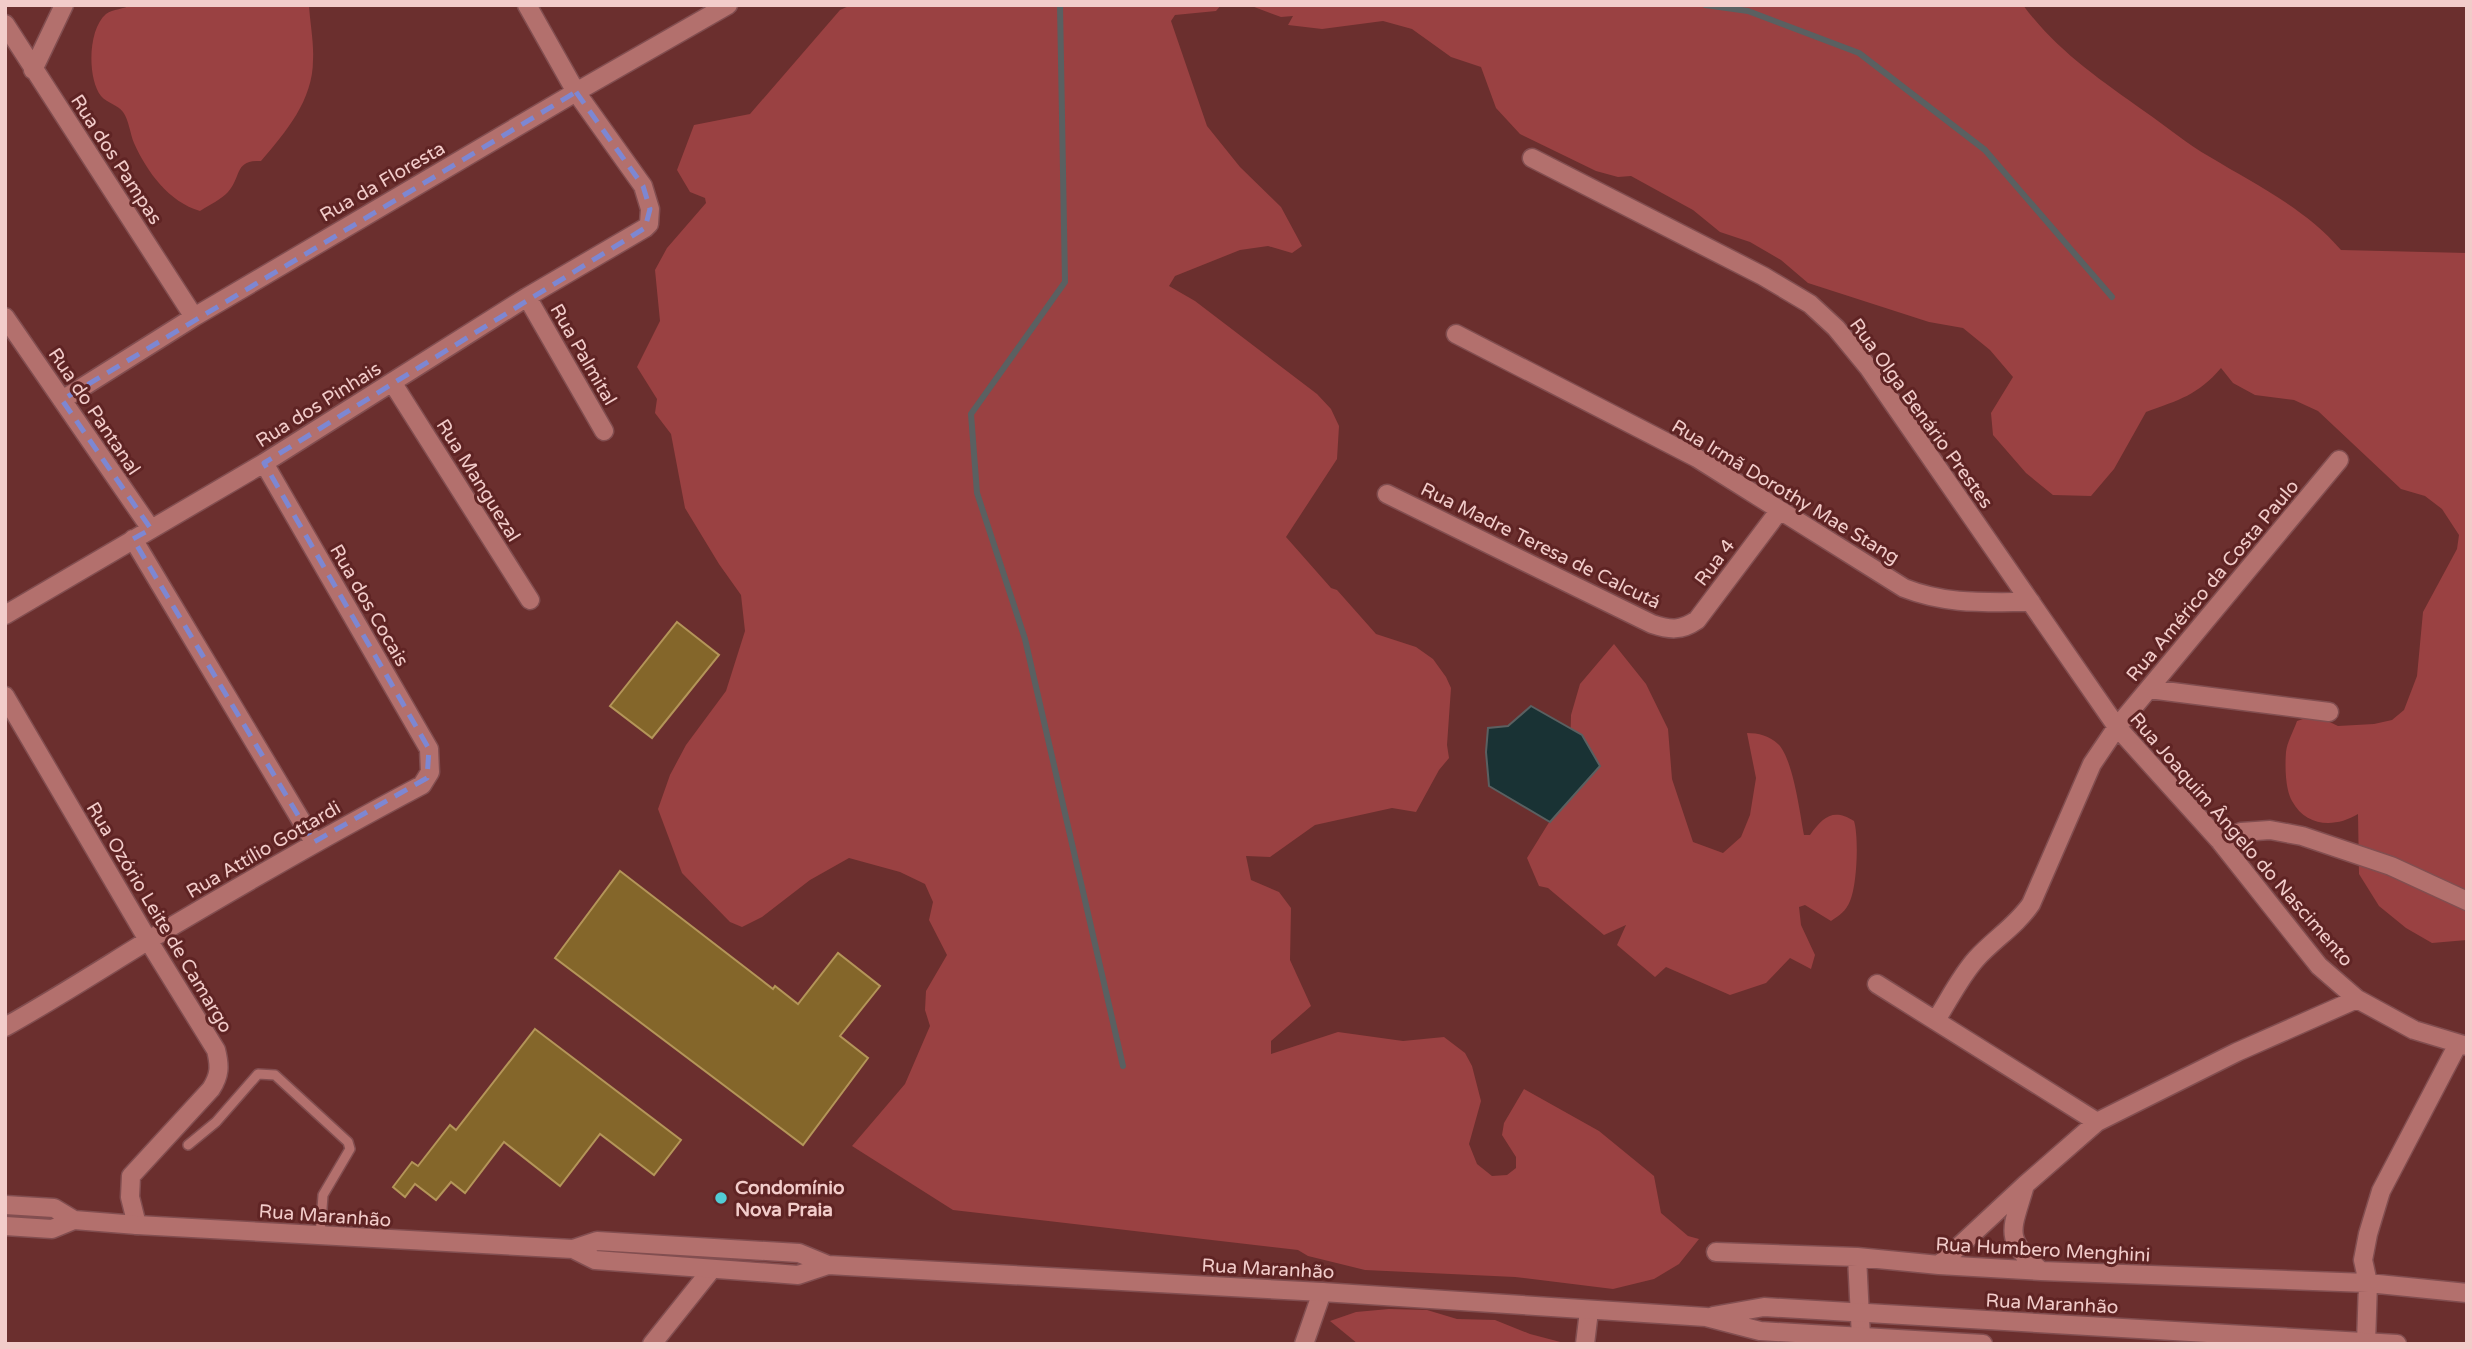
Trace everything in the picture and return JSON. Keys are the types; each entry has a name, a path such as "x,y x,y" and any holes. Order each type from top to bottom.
{"street":[{"path":"33,70 64,5"},
{"path":"527,5 576,92"},
{"name":"Rua da Floresta","path":"62,400 194,317 723,7"},
{"name":"Rua dos Pampas","path":"5,24 194,317"},
{"name":"Rua dos Pinhais","path":"5,615 264,463 527,297 645,228 649,224 650,209 643,186 576,92"},
{"name":"Rua Olga Benário Prestes","path":"1532,158 1763,276 1810,304 1836,328 1868,367 2031,603"},
{"name":"Rua Palmital","path":"527,297 604,431"},
{"name":"Rua do Pantanal","path":"5,317 151,529"},
{"name":"Rua Irmã Dorothy Mae Stang","path":"1456,334 1697,458 1904,588 1929,598 1952,602 2031,603"},
{"name":"Rua Manguezal","path":"392,383 530,600"},
{"name":"Rua Américo da Costa Paulo","path":"1936,1020 1973,963 2020,921 2031,904 2092,764 2118,727 2339,460"},
{"name":"Rua dos Cocais","path":"264,463 429,749 430,772"},
{"name":"Rua Madre Teresa de Calcutá","path":"1387,494 1652,624 1677,630"},
{"name":"Rua 4","path":"1677,630 1698,620 1779,511"},
{"path":"133,539 314,842"},
{"name":"Rua Joaquim Ângelo do Nascimento","path":"2031,603 2118,727 2219,840 2319,967 2357,999 2414,1030 2462,1045"},
{"path":"2149,689 2329,712"},
{"name":"Rua Ozório Leite de Camargo","path":"5,696 216,1050 220,1066 218,1079 211,1089 131,1176 130,1197 137,1225"},
{"name":"Rua Attílio Gottardi","path":"5,1027 68,992 148,940 314,842 422,785 430,772"},
{"path":"2219,840 2241,832 2270,830 2302,836 2391,866 2467,901"},
{"path":"1877,984 2097,1122"},
{"path":"1939,1265 2097,1122 2237,1052 2357,999"},
{"path":"2366,1343 2368,1283 2363,1260 2381,1191 2462,1045"},
{"path":"2025,1185 2013,1226 2014,1241 2023,1255 2041,1271"},
{"name":"Rua Maranhão","path":"5,1205 54,1208 74,1220 137,1225 573,1250 595,1261 799,1275 828,1265"},
{"name":"Rua Maranhão","path":"5,1226 52,1229 74,1220"},
{"name":"Rua Maranhão","path":"573,1250 597,1241 695,1246 799,1253 828,1265 1322,1292 1706,1317 1760,1331 1908,1342 1983,1344"},
{"path":"652,1344 704,1268 695,1246"},
{"name":"Rua Humbero Menghini","path":"1716,1252 1857,1257 2041,1271 2368,1283 2467,1293"},
{"path":"1857,1257 1861,1337"},
{"path":"1304,1344 1322,1292"},
{"name":"Rua Maranhão","path":"1706,1317 1764,1307 2397,1344"},
{"path":"1585,1344 1589,1311"}],"lane":[{"path":"188,1145 216,1122 258,1074 275,1075 348,1142 350,1149 323,1195 320,1236"}],"highlighted area":[{"path":"576,92 643,186 650,209 645,228 264,463 429,749 427,778 314,842 133,539 151,529 62,400"}],"shaded area":[{"path":"131,5 309,5 313,60 312,75 303,102 280,139 261,161 252,161 242,166 228,192 200,211 178,201 152,175 139,154 123,112 103,98 96,88 92,54 100,21 106,14"},
{"path":"851,5 1221,5 1216,11 1175,15 1171,21 1207,126 1240,167 1281,207 1302,246 1292,253 1268,246 1240,250 1175,276 1169,286 1195,301 1317,394 1331,409 1339,426 1337,459 1286,537 1376,634 1416,647 1433,659 1451,688 1447,745 1449,758 1439,770 1416,812 1392,808 1315,825 1270,857 1246,856 1251,880 1279,892 1291,908 1290,960 1311,1006 1271,1041 1271,1054 1338,1032 1403,1041 1444,1037 1465,1053 1472,1066 1481,1101 1469,1144 1477,1164 1492,1176 1507,1175 1516,1168 1516,1157 1502,1135 1504,1123 1524,1089 1599,1131 1654,1176 1661,1213 1688,1236 1699,1239 1679,1264 1654,1279 1613,1289 1515,1277 1365,1270 1308,1256 1298,1250 953,1210 852,1146 905,1084 930,1026 925,1010 926,991 947,955 929,920 933,902 925,884 900,872 849,858 810,880 762,917 742,927 730,922 682,873 658,809 670,775 686,745 726,691 745,631 741,595 685,508 671,434 655,413 657,399 637,367 660,321 655,270 667,248 706,203 705,198 690,192 677,170 694,125 750,114 840,10"},
{"path":"1249,5 2023,5 2064,50 2095,75 2193,146 2296,210 2341,250 2467,253 2467,940 2432,943 2406,928 2379,906 2359,874 2358,814 2340,822 2322,823 2313,820 2298,810 2288,790 2286,752 2297,721 2315,715 2338,726 2374,724 2392,720 2404,710 2417,676 2423,612 2457,549 2459,535 2442,509 2425,496 2401,489 2318,411 2294,400 2255,395 2233,383 2221,368 2196,391 2146,412 2114,469 2091,496 2053,495 2026,473 1993,435 1991,413 2013,377 1990,350 1963,328 1929,322 1808,283 1781,260 1750,242 1720,232 1693,210 1631,176 1618,177 1596,171 1520,134 1496,108 1481,67 1451,57 1412,29 1383,21 1322,29 1288,25 1293,16 1281,17"},
{"path":"1614,644 1646,684 1668,729 1672,779 1693,842 1723,853 1741,837 1750,815 1756,778 1747,733 1768,737 1783,751 1795,787 1804,835 1810,835 1819,823 1829,816 1840,815 1854,821 1856,873 1847,908 1831,921 1805,905 1799,907 1801,925 1815,955 1811,969 1790,958 1766,983 1730,995 1666,967 1655,977 1617,945 1626,925 1604,935 1548,888 1539,886 1527,858 1569,790 1571,715 1580,684"},
{"path":"1427,1310 1457,1319 1495,1320 1530,1334 1568,1344 1358,1344 1330,1321 1356,1312"}],"water":[{"path":"1531,706 1582,735 1600,766 1550,822 1489,786 1486,752 1488,728 1508,726"}],"building":[{"path":"677,622 719,655 652,738 610,706"},
{"path":"620,871 773,989 775,986 798,1004 838,953 880,986 840,1036 868,1058 803,1145 555,958"},
{"path":"535,1029 681,1140 654,1175 600,1134 560,1186 504,1142 465,1193 451,1182 436,1200 415,1184 405,1197 393,1187 412,1162 418,1166 450,1125 456,1130"}],"waterway":[{"path":"1060,5 1065,282 971,414 977,493 1025,639 1123,1066"},
{"path":"1705,5 1748,11 1859,53 1985,150 2112,297"}],"place":[{"name":"Condomínio Nova Praia","path":"721,1198"}]}
